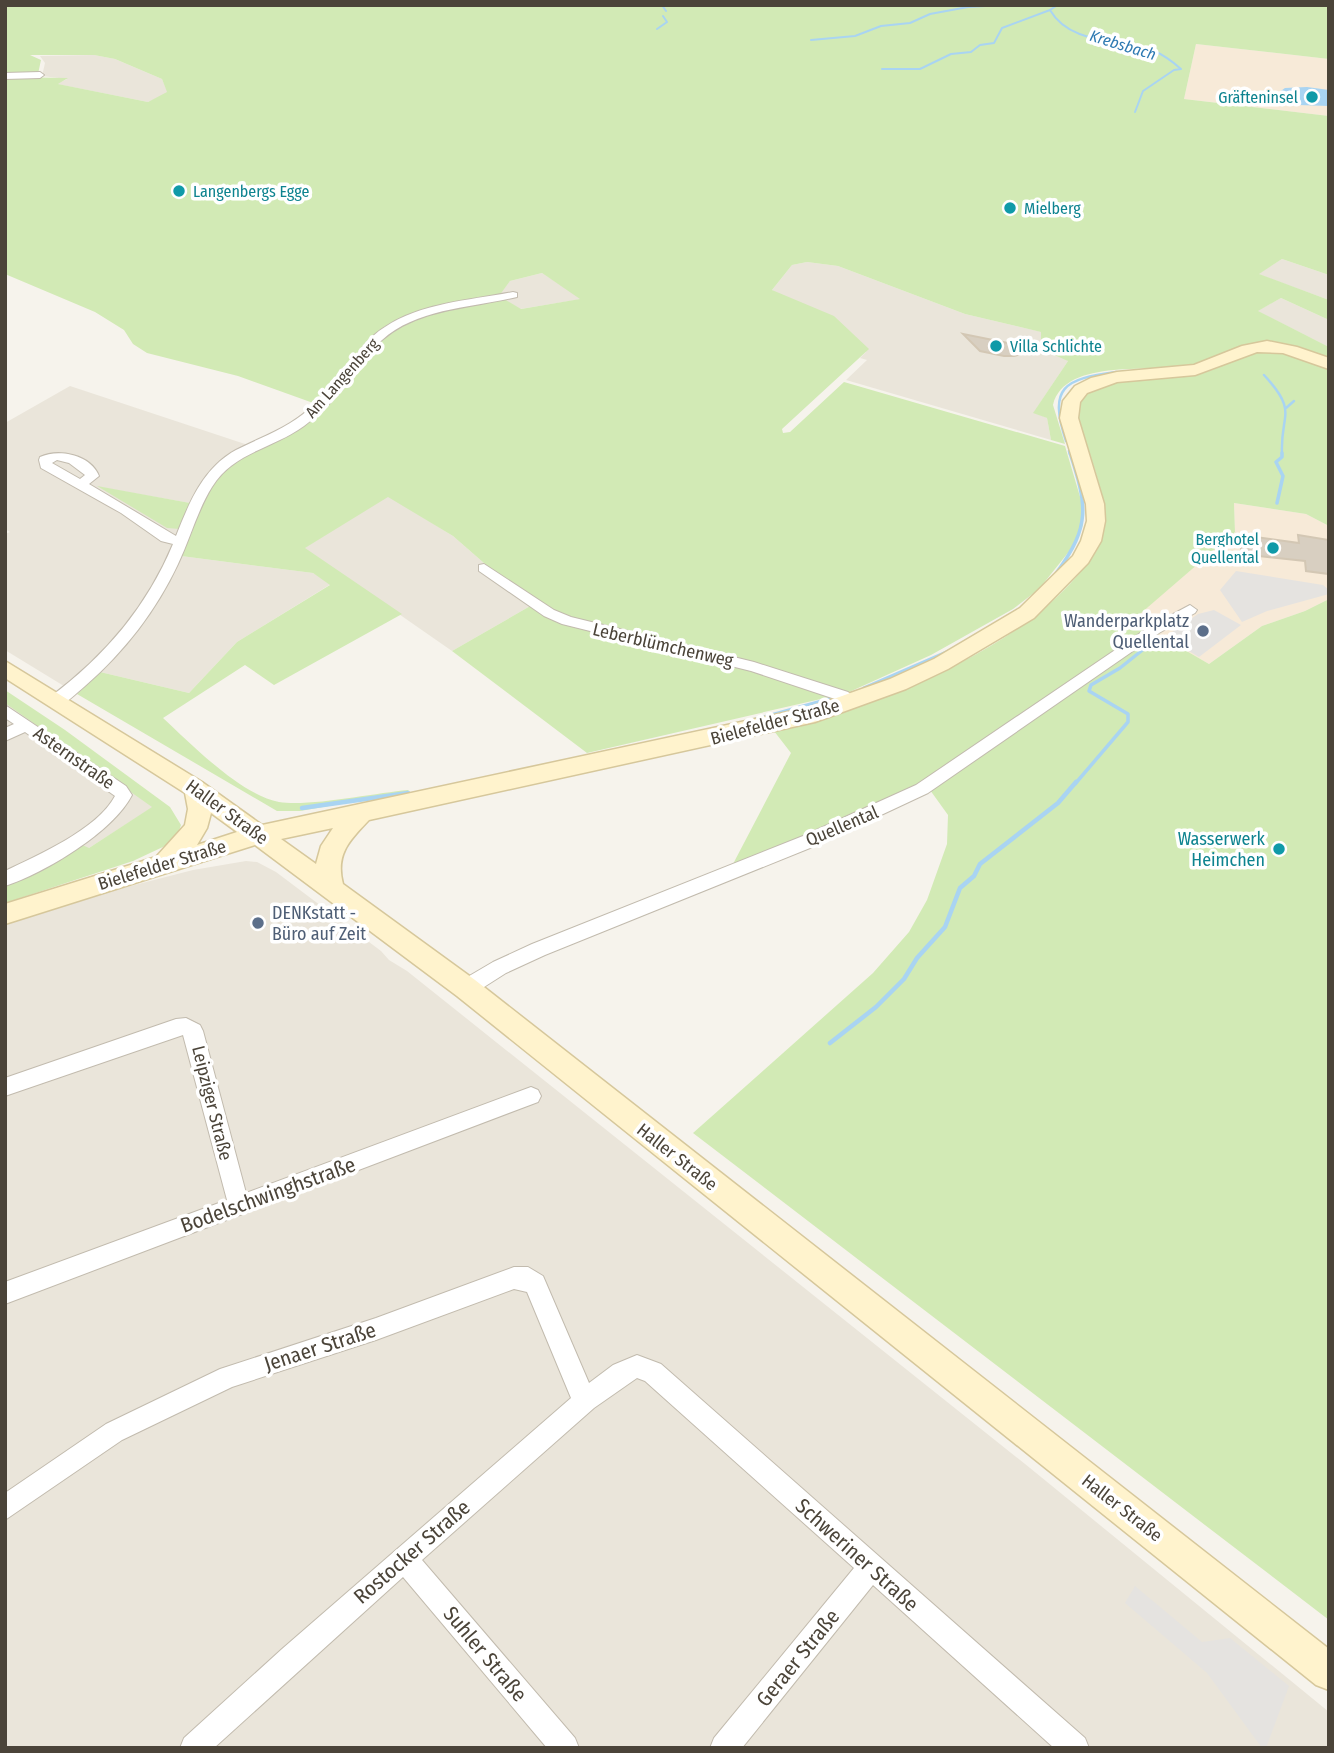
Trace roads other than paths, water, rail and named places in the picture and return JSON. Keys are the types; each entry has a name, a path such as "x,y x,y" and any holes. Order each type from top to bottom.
{"main road":[{"name":"Bielefelder Straße","path":"5,914 258,835 718,737 815,714 851,702 942,664 1001,631 1042,600 1081,559 1091,541 1096,521 1092,488 1067,407 1077,390 1105,379 1195,370 1252,347 1294,350 1329,364"},
{"name":"Haller Straße","path":"5,668 194,788 466,988 1329,1672"},
{"path":"161,864 183,846 199,823 200,798 194,788"},
{"path":"331,887 326,871 331,849 341,833 361,814"}],"street":[{"path":"5,76 40,75"},
{"name":"Am Langenberg","path":"55,701 103,661 159,586 204,489 221,466 240,451 301,422 347,376 371,344 387,331 417,317 513,295"},
{"path":"81,484 166,538 180,541"},
{"name":"Leberblümchenweg","path":"484,568 549,613 566,621 754,667 843,696 851,702"},
{"name":"Quellental","path":"466,988 484,975 597,926 884,809 922,789 1154,630 1190,610"},
{"name":"Asternstraße","path":"5,710 124,795 119,808 76,840 5,879"},
{"path":"5,735 26,725"},
{"name":"Leipziger Straße","path":"5,1087 176,1027 186,1026 194,1031 239,1206"},
{"name":"Bodelschwinghstraße","path":"5,1293 531,1096"},
{"name":"Jenaer Straße","path":"5,1508 114,1432 228,1377 376,1329 514,1278 528,1278 535,1284 578,1388 586,1400"},
{"name":"Rostocker Straße","path":"194,1748 291,1658 586,1400 621,1373 637,1367"},
{"name":"Schweriner Straße","path":"637,1367 653,1372 1075,1748"},
{"name":"Suhler Straße","path":"405,1560 565,1748"},
{"name":"Geraer Straße","path":"724,1748 871,1568"}],"water":[{"path":"1285,88 1329,90 1329,106 1298,105 1280,98 1278,93"}],"waterway":[{"name":"Krebsbach","path":"662,5 666,11"},
{"name":"Krebsbach","path":"811,40 855,36 881,26 910,23 930,14 968,7 1003,5"},
{"name":"Krebsbach","path":"1050,10 1056,6"},
{"name":"Krebsbach","path":"882,69 920,69 951,54 971,52 980,45 994,43 1002,28 1050,10"},
{"name":"Krebsbach","path":"1050,10 1059,21 1083,35 1154,51 1181,69 1174,70 1143,91 1135,112"},
{"name":"Krebsbach","path":"657,29 667,22 663,16"},
{"path":"1066,441 1059,408 1060,397 1065,389 1084,378 1116,372"},
{"path":"1264,375 1285,406 1282,457 1276,462 1283,476 1277,503"},
{"path":"1286,408 1294,401"},
{"path":"1057,572 1076,541 1083,515 1080,487 1070,453"},
{"path":"1075,784 1128,722 1128,714 1089,691 1091,685 1120,668 1155,640"},
{"path":"864,688 949,651"},
{"path":"753,720 833,698"},
{"path":"830,1043 876,1007 904,979 917,958 945,927 960,888 974,876 980,864 1058,803 1076,782"},
{"path":"302,808 408,793"}],"place":[{"name":"Gräfteninsel","path":"1312,97"},
{"name":"Langenbergs Egge","path":"179,191"},
{"name":"Mielberg","path":"1010,208"},
{"name":"Villa Schlichte","path":"996,346"},
{"name":"Berghotel Quellental","path":"1273,548"},
{"name":"Wanderparkplatz Quellental","path":"1203,631"},
{"name":"Wasserwerk Heimchen","path":"1279,849"},
{"name":"DENKstatt - Büro auf Zeit","path":"258,923"}]}
